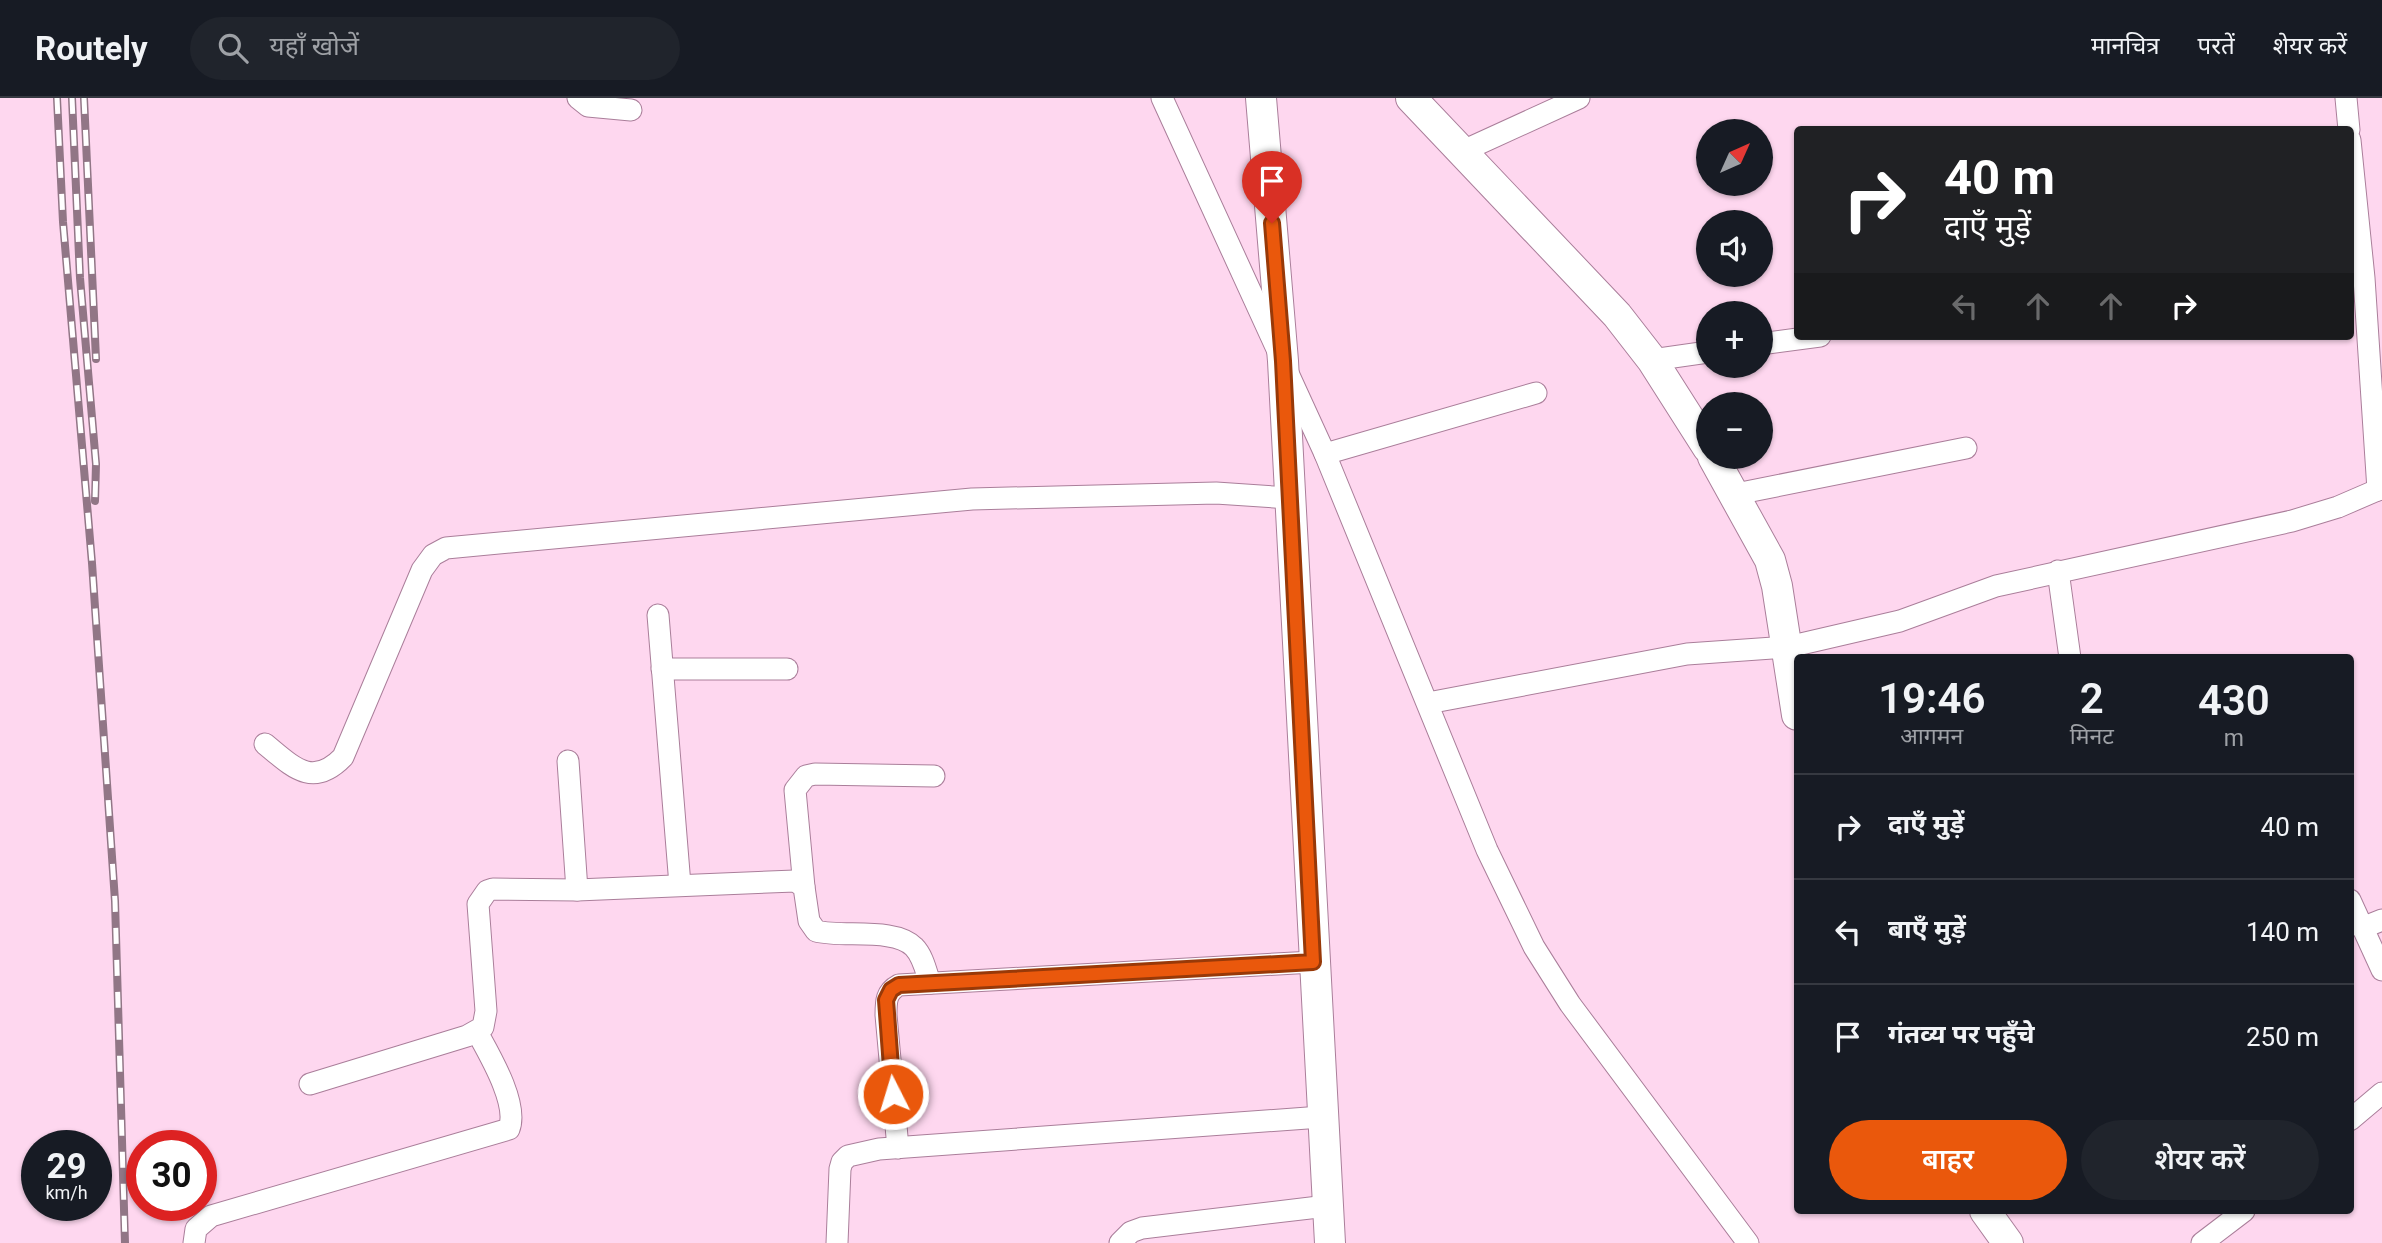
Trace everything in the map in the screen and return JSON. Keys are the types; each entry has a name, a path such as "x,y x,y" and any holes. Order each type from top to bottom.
{"street":[{"path":"578,98 588,106 631,110"},
{"path":"1162,98 1325,454 1487,850 1534,947 1570,1003 1748,1243"},
{"path":"1261,98 1283,361 1321,1118 1330,1243"},
{"path":"1411,98 1579,272 1652,360 1696,429"},
{"path":"1463,151 1579,98"},
{"path":"2346,98 2349,126"},
{"path":"1427,703 1687,654 1788,647 1900,621 1973,592 2058,571 2214,541 2292,521 2338,507 2380,489 2357,268 2354,213"},
{"path":"1773,342 1794,339"},
{"path":"1652,360 1696,354"},
{"path":"1325,454 1536,393"},
{"path":"1736,494 1966,448"},
{"path":"1720,469 1770,560 1788,647 1794,692"},
{"path":"265,744 295,768 307,773 318,774 331,769 343,757 422,570 433,555 446,548 972,499 1216,493 1289,498"},
{"path":"2058,571 2069,654"},
{"path":"658,614 680,885"},
{"path":"662,669 787,669"},
{"path":"568,761 577,890"},
{"path":"930,983 919,954 908,942 881,936 816,931 809,921 795,790 800,780 815,774 934,776"},
{"path":"310,1084 477,1032 483,1027 486,1011 478,904 482,896 493,889 577,890 795,881 804,887"},
{"path":"2354,904 2372,924 2382,970"},
{"path":"898,1148 886,1000 891,990 899,985 1313,962"},
{"path":"194,1243 196,1229 211,1216 509,1129 507,1098 496,1068 477,1032"},
{"path":"2354,1117 2382,1093"},
{"path":"837,1243 842,1162 856,1154 898,1148 1321,1118"},
{"path":"1120,1243 1131,1232 1142,1228 1327,1206"},
{"path":"1987,1214 2008,1243"},
{"path":"2202,1243 2240,1214"}],"railway":[{"path":"57,98 63,222 92,563 115,901 125,1243"},
{"path":"72,98 80,278 96,464 95,501"},
{"path":"84,98 96,359"}],"route":[{"path":"893,1094 886,1000 891,990 899,985 1313,962 1283,361 1272,223"}]}
